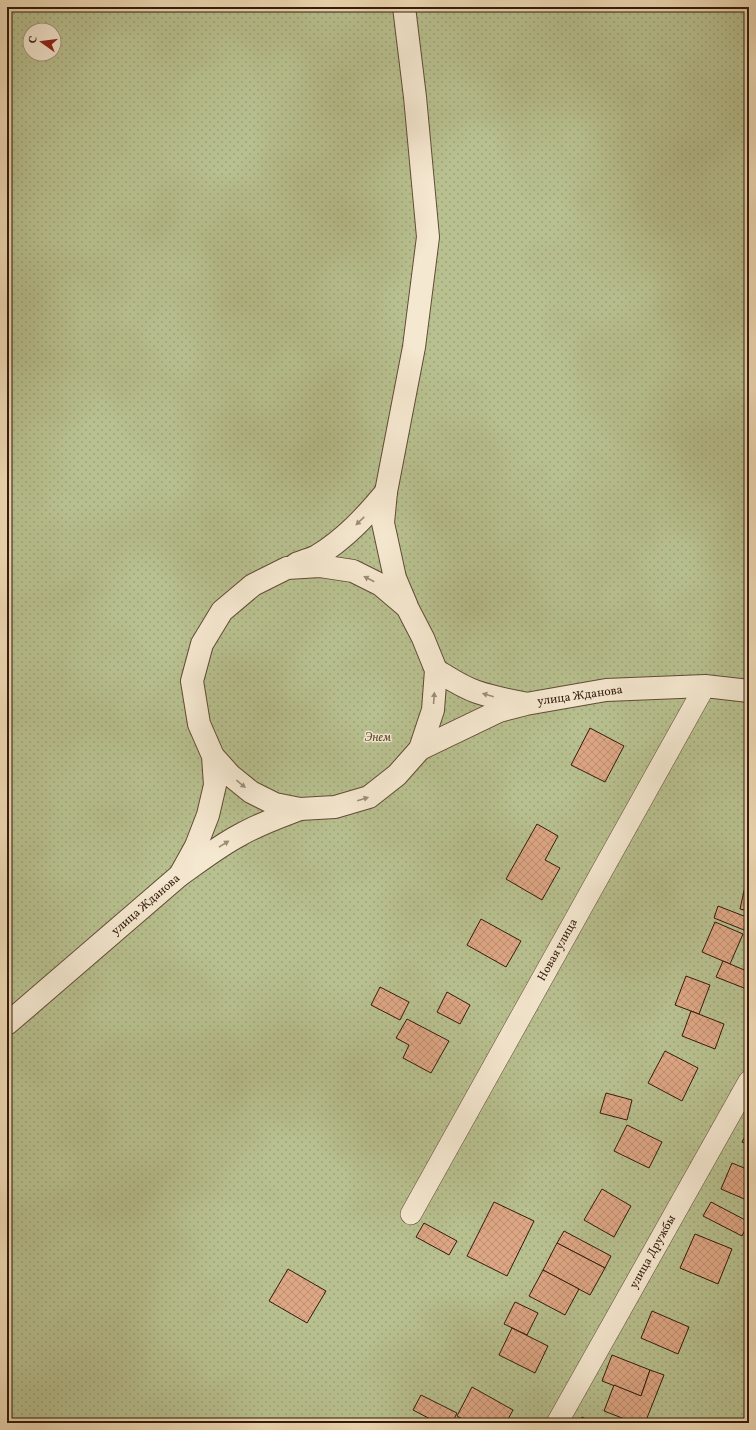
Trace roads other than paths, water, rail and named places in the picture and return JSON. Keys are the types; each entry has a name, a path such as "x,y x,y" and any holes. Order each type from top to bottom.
{"street":[{"path":"404,7 415,97 428,237 414,347 386,492 384,523 395,578 407,607"},
{"path":"287,568 316,556 343,538 364,518 386,492"},
{"name":"улица Жданова","path":"420,749 433,710 436,670 423,638 407,607 381,585 352,571 320,566 287,568 253,585 222,611 202,644 192,681 199,724 213,756 230,775 251,792 275,804 300,809 335,807 369,797 397,775 420,749 499,711 526,704 606,690 706,686 749,691"},
{"path":"436,670 476,692 500,699 526,704"},
{"name":"Новая улица","path":"411,1214 706,686"},
{"path":"180,875 196,846 208,815 215,786 213,756"},
{"name":"улица Жданова","path":"7,1024 180,875 210,853 239,835 269,820 300,809"},
{"name":"улица Дружбы","path":"557,1423 749,1081"}],"park label":[{"name":"Энем","path":"378,738"}]}
